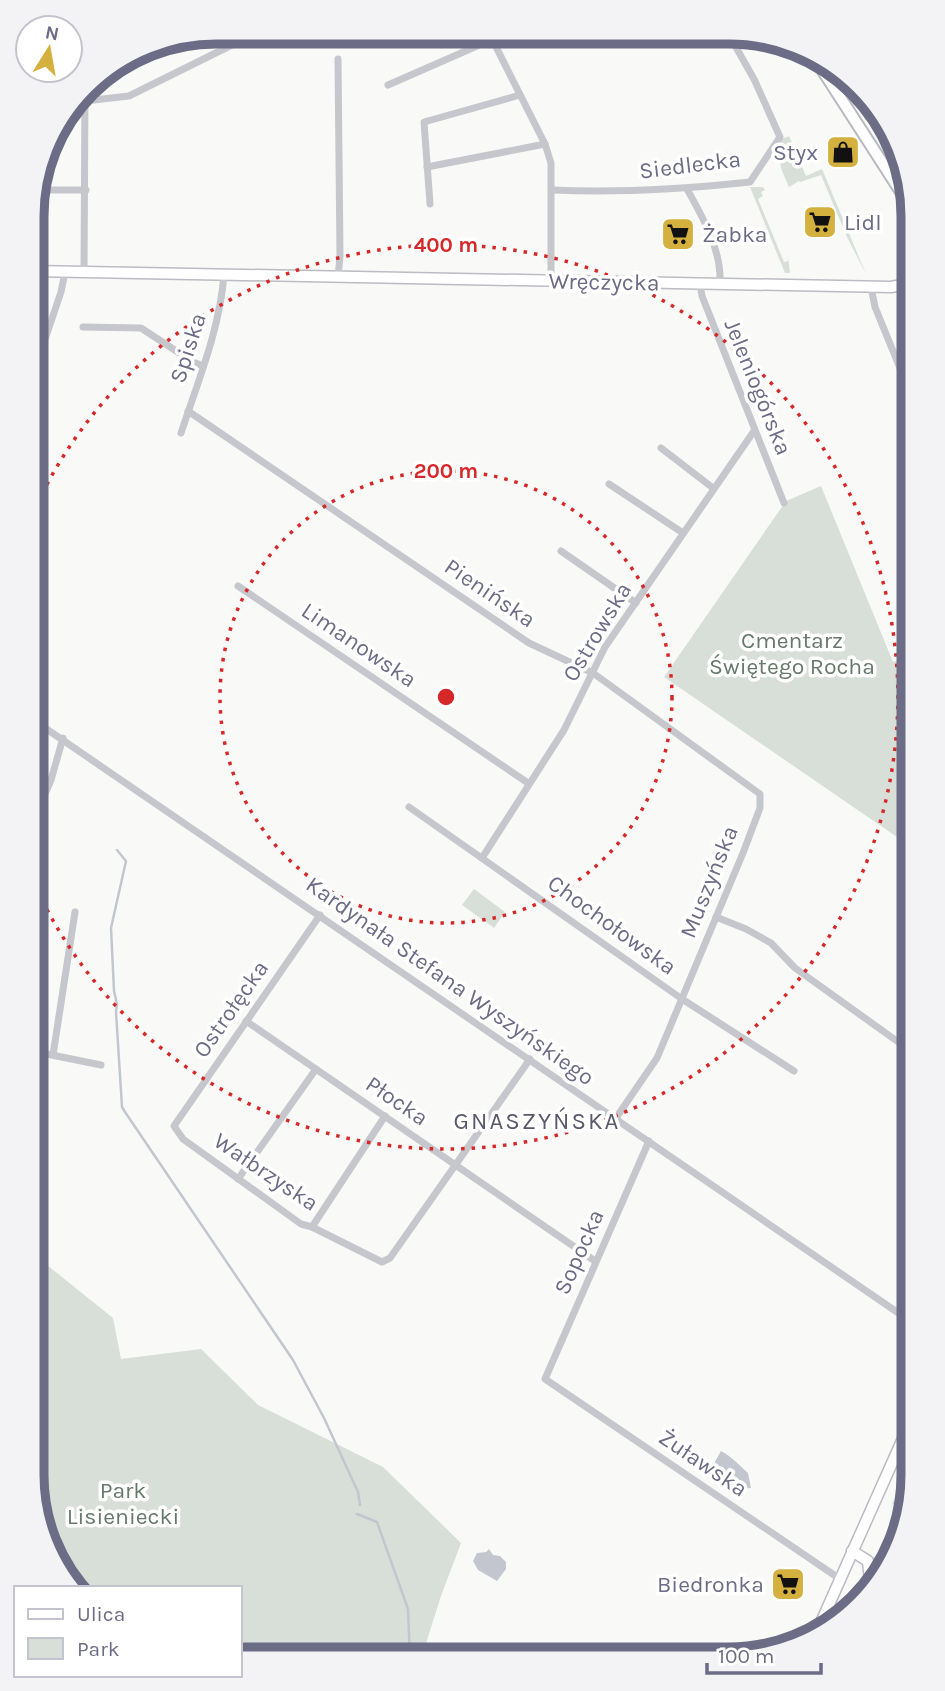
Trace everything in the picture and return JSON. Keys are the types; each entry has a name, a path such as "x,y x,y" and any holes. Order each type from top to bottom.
{"main road":[{"path":"824,72 899,189"},
{"name":"Wręczycka","path":"44,271 720,285 891,287 901,284"},
{"path":"822,1620 901,1443"},
{"path":"852,1551 869,1561 870,1574"}],"street":[{"path":"223,44 224,49"},
{"path":"88,101 129,96 234,44"},
{"path":"388,85 479,44"},
{"path":"495,44 545,144 551,163 551,281"},
{"name":"Siedlecka","path":"553,190 610,192 687,189 750,182 780,138 754,79 734,44"},
{"path":"338,59 338,278"},
{"path":"430,204 424,121 520,95"},
{"path":"84,272 85,104"},
{"path":"427,167 545,144"},
{"path":"687,189 706,222 719,264 720,285"},
{"path":"46,190 86,190"},
{"path":"44,342 65,272"},
{"name":"Spiska","path":"181,433 222,306 224,274"},
{"name":"Jeleniogórska","path":"700,284 699,290 784,503"},
{"path":"871,287 875,307 901,369"},
{"path":"83,327 141,328 203,366"},
{"name":"Pienińska","path":"188,411 528,643 593,673 749,783 761,794 760,808"},
{"name":"Ostrowska","path":"482,858 527,783 564,730 606,647 754,431"},
{"path":"661,448 713,488"},
{"path":"609,484 683,533"},
{"path":"561,551 636,603"},
{"name":"Limanowska","path":"238,586 527,783"},
{"name":"Kardynała Stefana Wyszyńskiego","path":"44,726 901,1316"},
{"path":"44,796 63,738"},
{"name":"Chochołowska","path":"409,807 682,999 794,1070"},
{"name":"Muszyńska","path":"616,1118 657,1058 760,808"},
{"path":"52,1055 75,912"},
{"name":"Ostrołęcka","path":"174,1126 320,915"},
{"path":"716,917 771,943 795,968 901,1044"},
{"name":"Płocka","path":"246,1021 596,1261"},
{"path":"44,1053 101,1065"},
{"path":"456,1165 530,1059"},
{"path":"238,1179 316,1069"},
{"path":"312,1227 386,1116"},
{"name":"Wałbrzyska","path":"174,1126 183,1139 301,1224 382,1262 390,1258 456,1165"},
{"name":"Sopocka","path":"545,1379 649,1141"},
{"name":"Żuławska","path":"545,1379 840,1579"}],"green space":[{"path":"789,136 806,176 822,169 866,274 821,175 799,181 789,187 776,148 782,139"},
{"path":"750,187 763,187 765,190 761,192 763,196 758,199 784,262 788,261 788,256 790,273 785,273"},
{"name":"Cmentarz Świętego Rocha","path":"821,486 893,662 901,659 901,840 664,677 786,501"},
{"path":"474,889 505,912 494,928 462,905"},
{"name":"Park Lisieniecki","path":"44,1263 113,1318 121,1359 201,1349 258,1405 383,1467 461,1543 425,1647 242,1647 242,1586 84,1586 61,1552 47,1509 44,1487"},
{"path":"901,1484 898,1506 892,1504"}],"shaded area":[{"path":"721,1451 748,1473 751,1488 728,1490 708,1474"},
{"path":"489,1549 493,1555 500,1556 506,1562 506,1569 497,1581 478,1570 473,1561 477,1553"}],"waterway":[{"path":"117,850 126,861 111,928 122,1107 293,1360 324,1418 358,1492 360,1505"},
{"path":"357,1514 377,1522 408,1609 410,1647"}],"place":[{"name":"Styx","path":"843,152"},
{"name":"Lidl","path":"820,222"},
{"name":"Żabka","path":"678,234"},
{"name":"Biedronka","path":"788,1584"}],"district":[{"name":"GNASZYŃSKA","path":"537,1121"}]}
